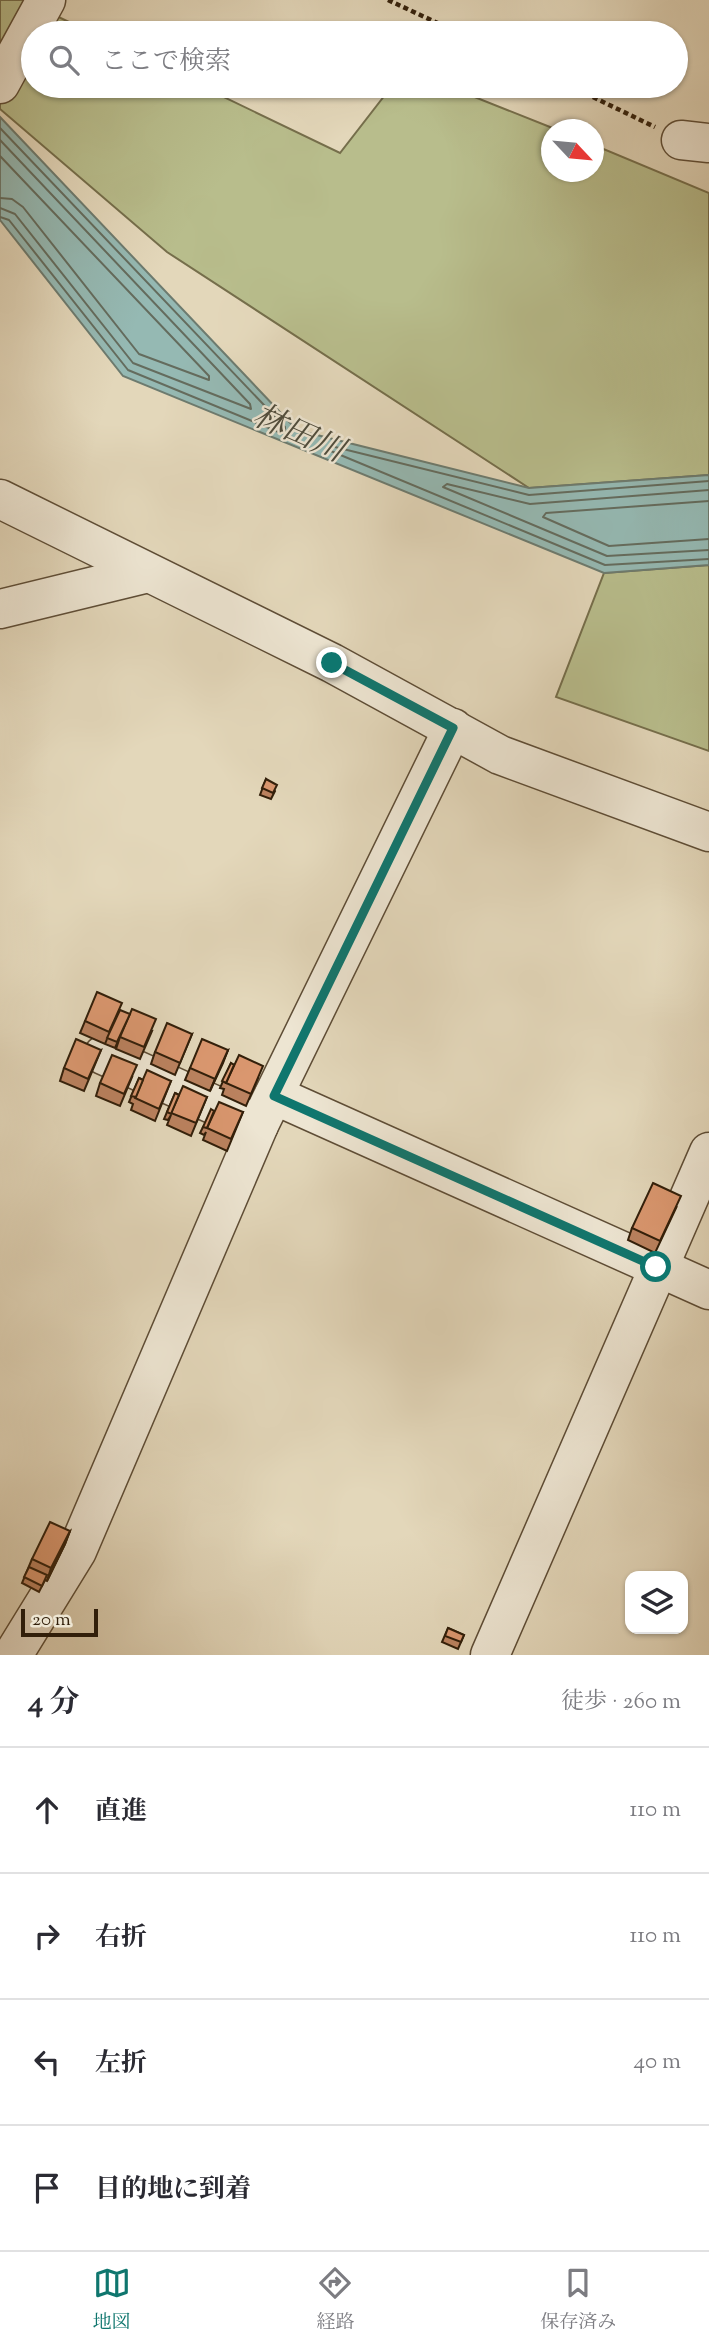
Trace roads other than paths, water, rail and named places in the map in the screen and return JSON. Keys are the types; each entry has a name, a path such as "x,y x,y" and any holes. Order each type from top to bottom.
{"street":[{"path":"34,21 46,0"},
{"path":"0,84 21,46"},
{"path":"0,499 332,663 500,755 709,832"},
{"path":"0,609 148,573"},
{"path":"23,1651 77,1551 267,1110 453,728"},
{"path":"103,1055 267,1110 709,1290"},
{"path":"490,1655 656,1267 709,1152"}],"water":[{"name":"林田川","path":"0,117 297,430 529,488 709,475 709,565 604,573 123,376 0,220"}]}
